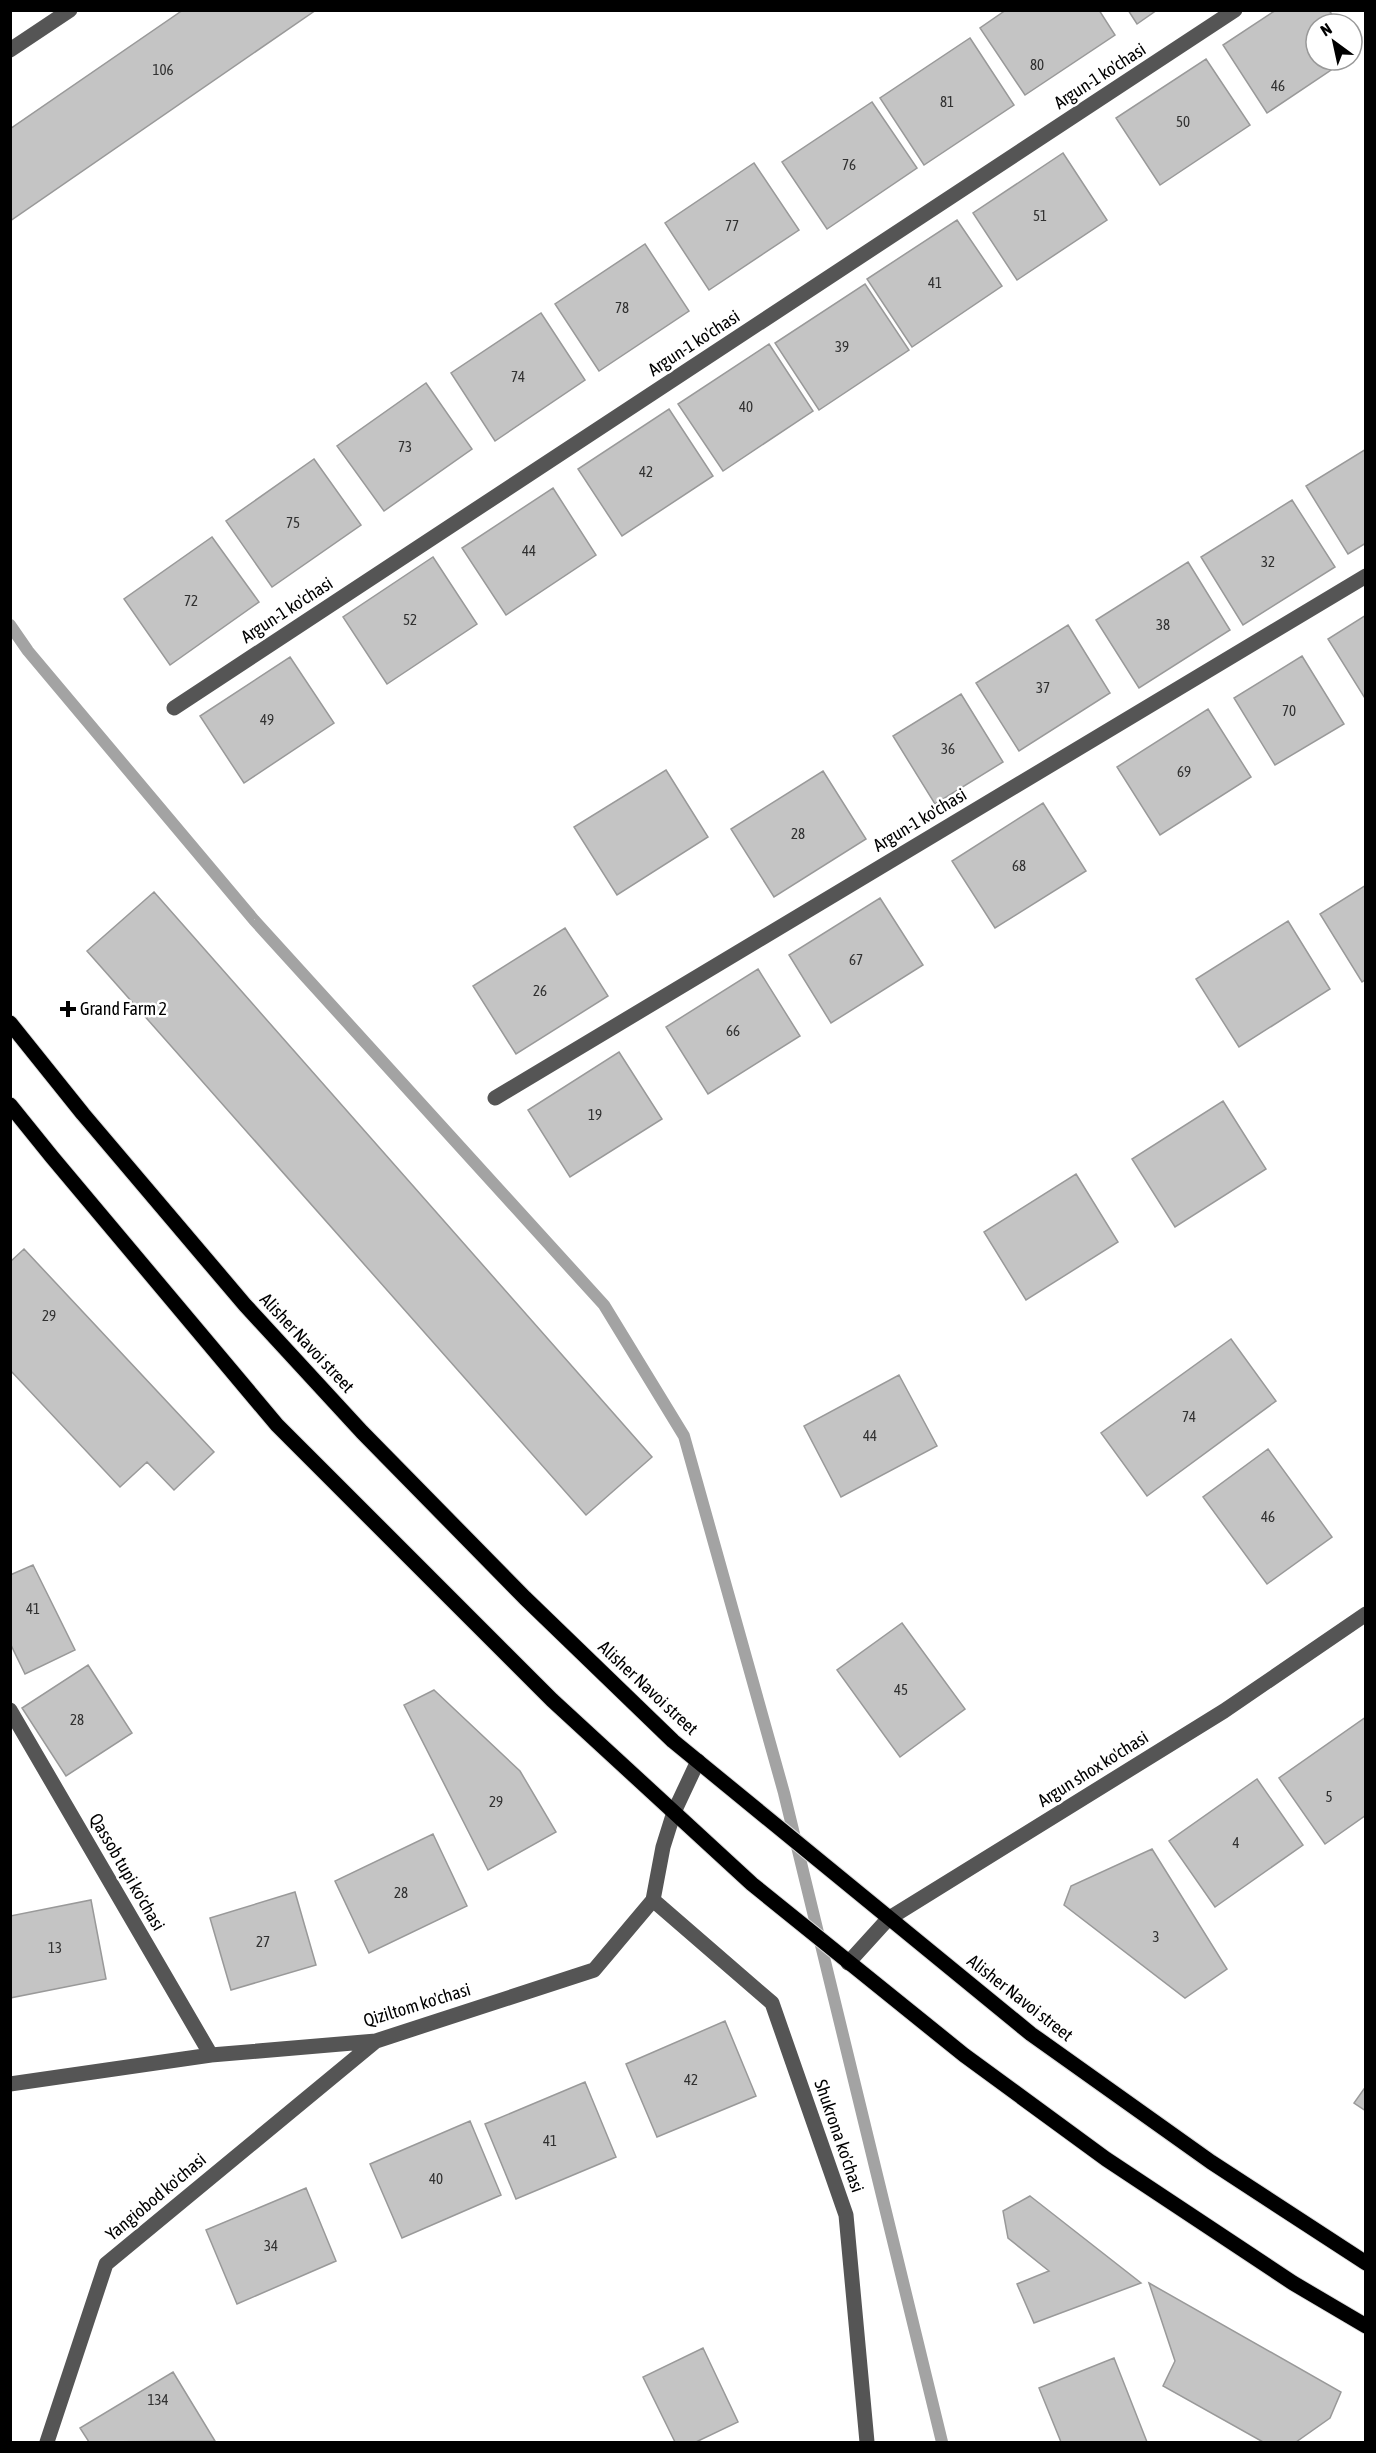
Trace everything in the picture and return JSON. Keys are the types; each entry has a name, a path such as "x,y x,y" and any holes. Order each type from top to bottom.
{"main road":[{"name":"Alisher Navoi street","path":"10,1023 83,1114 237,1296 339,1406 525,1598 673,1741 1031,2034 1211,2162 1365,2263"},
{"path":"10,1105 277,1425 552,1700 752,1884 964,2055 1106,2159 1293,2283 1365,2326"}],"street":[{"path":"10,50 70,10"},
{"name":"Argun-1 ko'chasi","path":"174,708 1235,10"},
{"name":"Argun-1 ko'chasi","path":"495,1098 1365,576"},
{"name":"Argun shox ko'chasi","path":"848,1963 888,1919 1224,1711 1365,1614"},
{"name":"Qassob tupi ko'chasi","path":"10,1710 211,2055"},
{"name":"Qiziltom ko'chasi","path":"10,2084 211,2055 376,2041 594,1970 653,1900 663,1847 674,1812 698,1761"},
{"name":"Shukrona ko'chasi","path":"653,1900 772,2003 846,2215 867,2442"},
{"name":"Yangiobod ko'chasi","path":"47,2442 106,2264 376,2041"}],"building":[{"path":"183,10 316,10 10,221 10,129"},
{"path":"1006,10 1099,10 1115,35 1025,95 980,28"},
{"path":"1128,10 1157,10 1137,24"},
{"path":"1276,10 1329,10 1330,12 1304,12 1304,72 1328,72 1267,113 1223,45"},
{"path":"970,38 1014,105 924,165 880,98"},
{"path":"1206,59 1250,125 1160,185 1116,118"},
{"path":"872,102 917,168 827,229 782,162"},
{"path":"1063,153 1107,220 1017,280 973,213"},
{"path":"754,163 799,230 709,290 665,223"},
{"path":"957,220 1002,286 912,347 867,279"},
{"path":"645,244 689,311 599,371 555,304"},
{"path":"865,284 909,350 819,410 775,343"},
{"path":"541,313 585,380 495,441 451,373"},
{"path":"769,344 813,411 723,471 678,404"},
{"path":"426,383 472,449 384,511 337,446"},
{"path":"669,409 713,476 622,536 578,469"},
{"path":"1366,449 1366,543 1348,554 1306,486"},
{"path":"314,459 361,525 272,587 226,521"},
{"path":"553,488 596,555 506,615 462,548"},
{"path":"1292,500 1335,567 1243,625 1201,557"},
{"path":"212,537 259,602 170,665 124,599"},
{"path":"433,557 477,624 387,684 343,617"},
{"path":"1188,562 1230,630 1139,688 1096,620"},
{"path":"1366,615 1366,700 1328,639"},
{"path":"1068,625 1110,693 1019,751 976,683"},
{"path":"1302,656 1344,724 1275,765 1234,698"},
{"path":"290,657 334,723 244,783 200,716"},
{"path":"961,694 1003,762 935,804 893,736"},
{"path":"1208,709 1251,777 1160,835 1117,767"},
{"path":"666,770 708,837 617,895 574,827"},
{"path":"823,771 866,839 774,897 731,829"},
{"path":"1043,803 1086,871 995,928 952,861"},
{"path":"1366,885 1366,979 1362,982 1320,914"},
{"path":"154,892 652,1457 586,1515 87,951"},
{"path":"880,898 923,965 831,1023 789,955"},
{"path":"1288,921 1330,989 1239,1047 1196,979"},
{"path":"565,928 608,996 516,1054 473,986"},
{"path":"758,969 800,1036 708,1094 666,1027"},
{"path":"619,1052 662,1119 570,1177 528,1110"},
{"path":"1223,1101 1266,1169 1175,1227 1132,1159"},
{"path":"1076,1174 1118,1242 1026,1300 984,1232"},
{"path":"24,1249 214,1452 174,1490 147,1462 120,1487 10,1370 10,1262"},
{"path":"1231,1339 1276,1401 1147,1496 1101,1433"},
{"path":"899,1375 937,1446 841,1497 804,1426"},
{"path":"1268,1449 1332,1537 1267,1584 1203,1497"},
{"path":"33,1565 75,1650 25,1674 10,1643 10,1575"},
{"path":"902,1623 965,1709 900,1757 837,1670"},
{"path":"88,1665 132,1733 66,1776 22,1708"},
{"path":"434,1690 520,1771 556,1832 488,1870 404,1705"},
{"path":"1366,1717 1366,1815 1325,1844 1279,1778"},
{"path":"1257,1779 1303,1845 1215,1907 1169,1841"},
{"path":"433,1834 467,1906 369,1953 335,1881"},
{"path":"1152,1849 1227,1969 1185,1998 1064,1905 1071,1886"},
{"path":"295,1892 316,1965 231,1990 210,1918"},
{"path":"91,1900 106,1979 10,1998 10,1916"},
{"path":"725,2021 756,2096 657,2137 626,2064"},
{"path":"585,2082 616,2157 516,2199 485,2124"},
{"path":"1366,2086 1366,2111 1354,2103"},
{"path":"470,2121 501,2195 402,2238 370,2164"},
{"path":"306,2188 336,2261 237,2304 206,2230"},
{"path":"1030,2196 1141,2283 1034,2323 1017,2284 1049,2271 1008,2238 1003,2211"},
{"path":"1149,2283 1341,2392 1330,2418 1296,2442 1263,2442 1163,2386 1175,2361"},
{"path":"703,2348 738,2422 696,2442 675,2442 643,2377"},
{"path":"1114,2358 1147,2442 1061,2442 1039,2388"},
{"path":"173,2372 215,2441 89,2442 80,2428"}],"waterway":[{"path":"10,625 28,651 254,920 604,1305 684,1436 784,1793 942,2442"}],"place":[{"name":"Grand Farm 2","path":"68,1009"}]}
